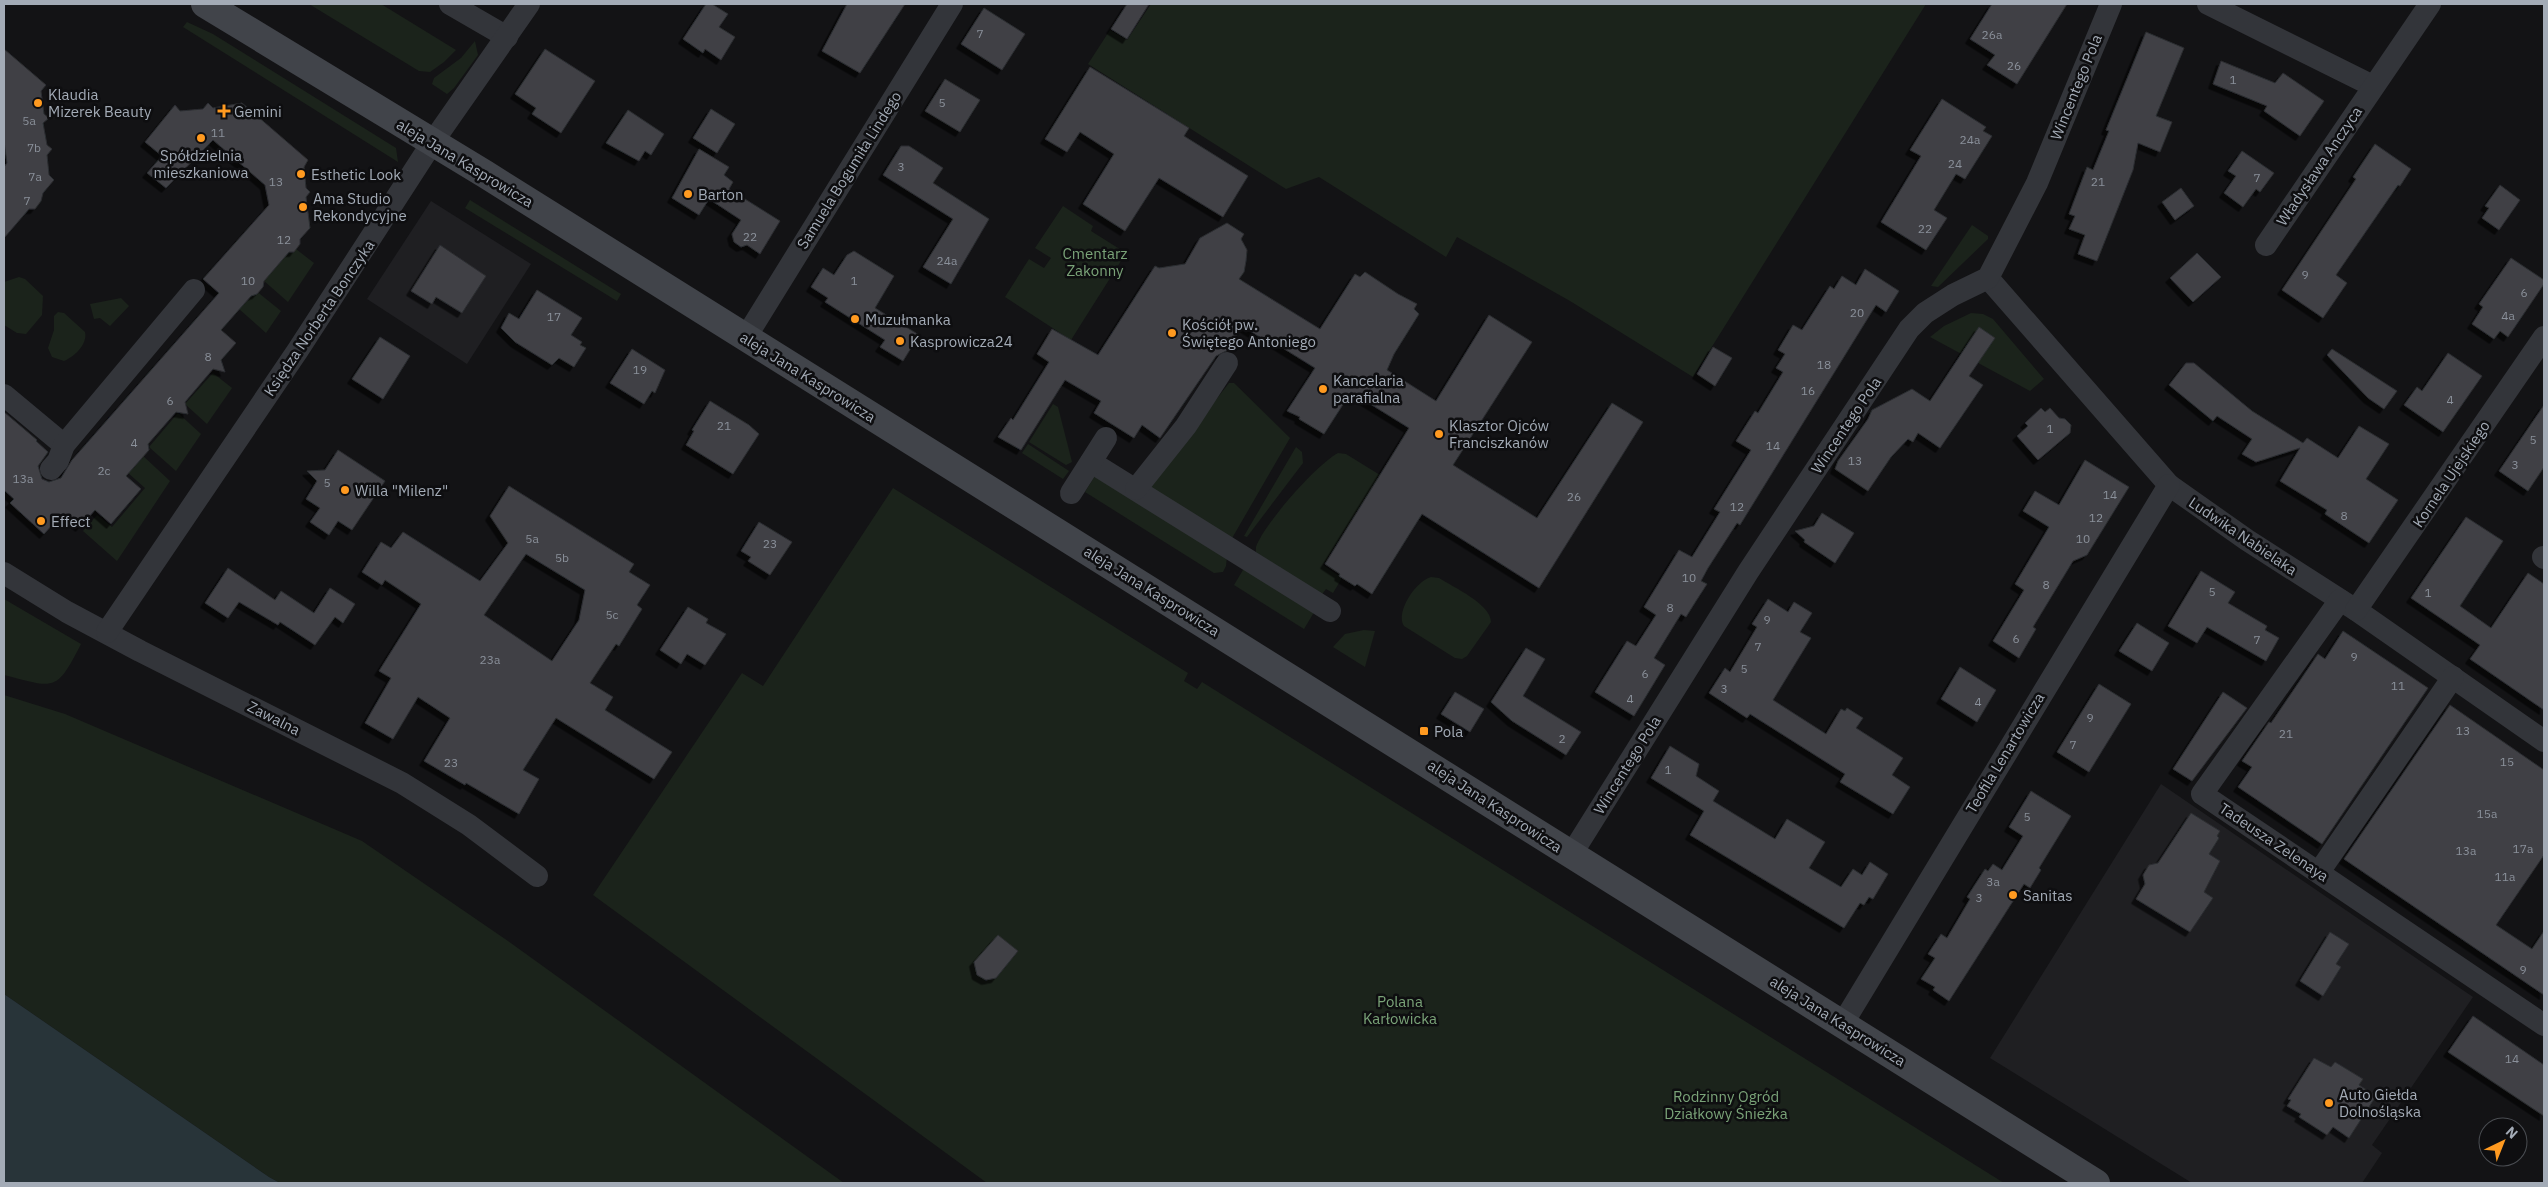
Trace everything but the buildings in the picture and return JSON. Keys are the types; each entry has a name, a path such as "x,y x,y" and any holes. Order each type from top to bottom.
{"street":[{"name":"aleja Jana Kasprowicza","path":"205,4 746,337 2096,1183"},
{"path":"450,4 507,37"},
{"name":"Księdza Norberta Bonczyka","path":"107,632 298,350 432,143 529,4"},
{"name":"Samuela Bogumiła Lindego","path":"746,337 952,4"},
{"name":"Wincentego Pola","path":"1571,855 1748,572 1909,329 1925,313 1953,295 1988,278 2037,183 2111,4"},
{"path":"2208,4 2373,86"},
{"name":"Władysława Anczyca","path":"2266,245 2430,4"},
{"name":"Ludwika Nabielaka","path":"1988,278 2169,485 2247,540 2348,605 2544,741"},
{"path":"51,469 58,461 64,445 194,290"},
{"name":"Kornela Ujejskiego","path":"2348,605 2544,338"},
{"path":"1136,490 1186,426 1227,363"},
{"path":"4,394 64,445"},
{"path":"1071,492 1106,438"},
{"path":"1090,462 1330,611"},
{"name":"Teofila Lenartowicza","path":"1843,1023 2169,485"},
{"name":"Zawalna","path":"4,573 67,612 402,783 469,825 537,876"},
{"name":"Tadeusza Zelenaya","path":"2348,605 2202,794 2544,1025"},
{"path":"2319,872 2453,677"}],"shaded area":[{"path":"431,201 531,264 467,364 367,299"},
{"path":"2161,784 2473,997 2372,1145 2382,1153 2362,1183 2192,1183 1990,1058"},
{"path":"4,994 269,1177 280,1183 4,1183"}],"green space":[{"path":"309,4 381,4 456,50 430,72 419,71"},
{"path":"1151,4 1926,4 1693,377 1570,301 1457,237 1446,257 1319,177 1286,189 1088,64 1110,30 1127,40"},
{"path":"187,22 213,34 396,148 398,162 183,27"},
{"path":"475,41 478,55 454,88 447,94 432,84 434,78 461,58"},
{"path":"470,200 621,294 617,301 465,208"},
{"name":"Cmentarz Zakonny","path":"1063,206 1093,226 1091,231 1126,253 1071,340 1005,297 1029,259 1044,268 1051,258 1035,248"},
{"path":"1972,225 1988,236 1988,239 1938,287 1931,286"},
{"path":"292,246 314,263 288,302 263,280"},
{"path":"19,277 25,279 43,296 42,315 26,334 17,333 4,325 4,282"},
{"path":"255,290 281,311 266,333 239,309"},
{"path":"121,298 129,306 110,326 100,318 94,319 90,304"},
{"path":"58,312 64,313 85,332 84,341 79,350 64,361 52,357 48,348 54,330 54,316"},
{"path":"1971,313 1983,314 1993,319 2044,379 2030,391 1930,337 1944,326"},
{"path":"213,373 232,388 207,424 185,404"},
{"path":"1229,383 1234,383 1290,438 1231,540 1148,487"},
{"path":"1053,404 1058,407 1072,462 1066,465 1029,442"},
{"path":"178,413 201,434 176,471 149,447"},
{"path":"1028,444 1069,471 1063,479 1022,453"},
{"path":"1296,447 1302,452 1303,463 1247,537 1244,536"},
{"path":"1338,453 1346,454 1380,475 1323,565 1342,578 1333,593 1326,589 1320,597 1256,552 1256,547 1269,524 1304,482"},
{"path":"142,455 170,481 117,561 83,531 97,515 112,527 145,488 127,472"},
{"path":"1096,474 1227,556 1223,572 1214,573 1085,492"},
{"path":"893,488 1188,673 1184,681 1197,689 1202,682 2004,1183 987,1183 593,895 742,673 763,686"},
{"path":"1246,565 1316,609 1304,629 1234,585"},
{"path":"1431,577 1439,578 1470,597 1485,609 1489,615 1491,622 1467,656 1462,659 1455,658 1404,626 1402,613 1408,598 1419,584"},
{"path":"4,599 81,644 73,660 59,679 52,683 44,684 4,675"},
{"path":"1364,630 1375,631 1365,667 1333,647 1345,634"},
{"path":"4,695 65,714 362,841 508,941 844,1183 280,1183 269,1177 4,994"}],"place":[{"name":"Klaudia Mizerek Beauty","path":"38,103"},
{"name":"Gemini","path":"224,111"},
{"name":"Spółdzielnia mieszkaniowa","path":"201,138"},
{"name":"Esthetic Look","path":"301,174"},
{"name":"Barton","path":"688,194"},
{"name":"Ama Studio Rekondycyjne","path":"303,207"},
{"name":"Muzułmanka","path":"855,319"},
{"name":"Kościół pw. Świętego Antoniego","path":"1172,333"},
{"name":"Kasprowicza24","path":"900,341"},
{"name":"Kancelaria parafialna","path":"1323,389"},
{"name":"Klasztor Ojców Franciszkanów","path":"1439,434"},
{"name":"Willa \"Milenz\"","path":"345,490"},
{"name":"Effect","path":"41,521"},
{"name":"Pola","path":"1424,731"},
{"name":"Sanitas","path":"2013,895"},
{"name":"Auto Giełda Dolnośląska","path":"2329,1103"}],"park label":[{"name":"Polana Karłowicka","path":"1400,1010"},
{"name":"Rodzinny Ogród Działkowy Śnieżka","path":"1726,1104"}]}
